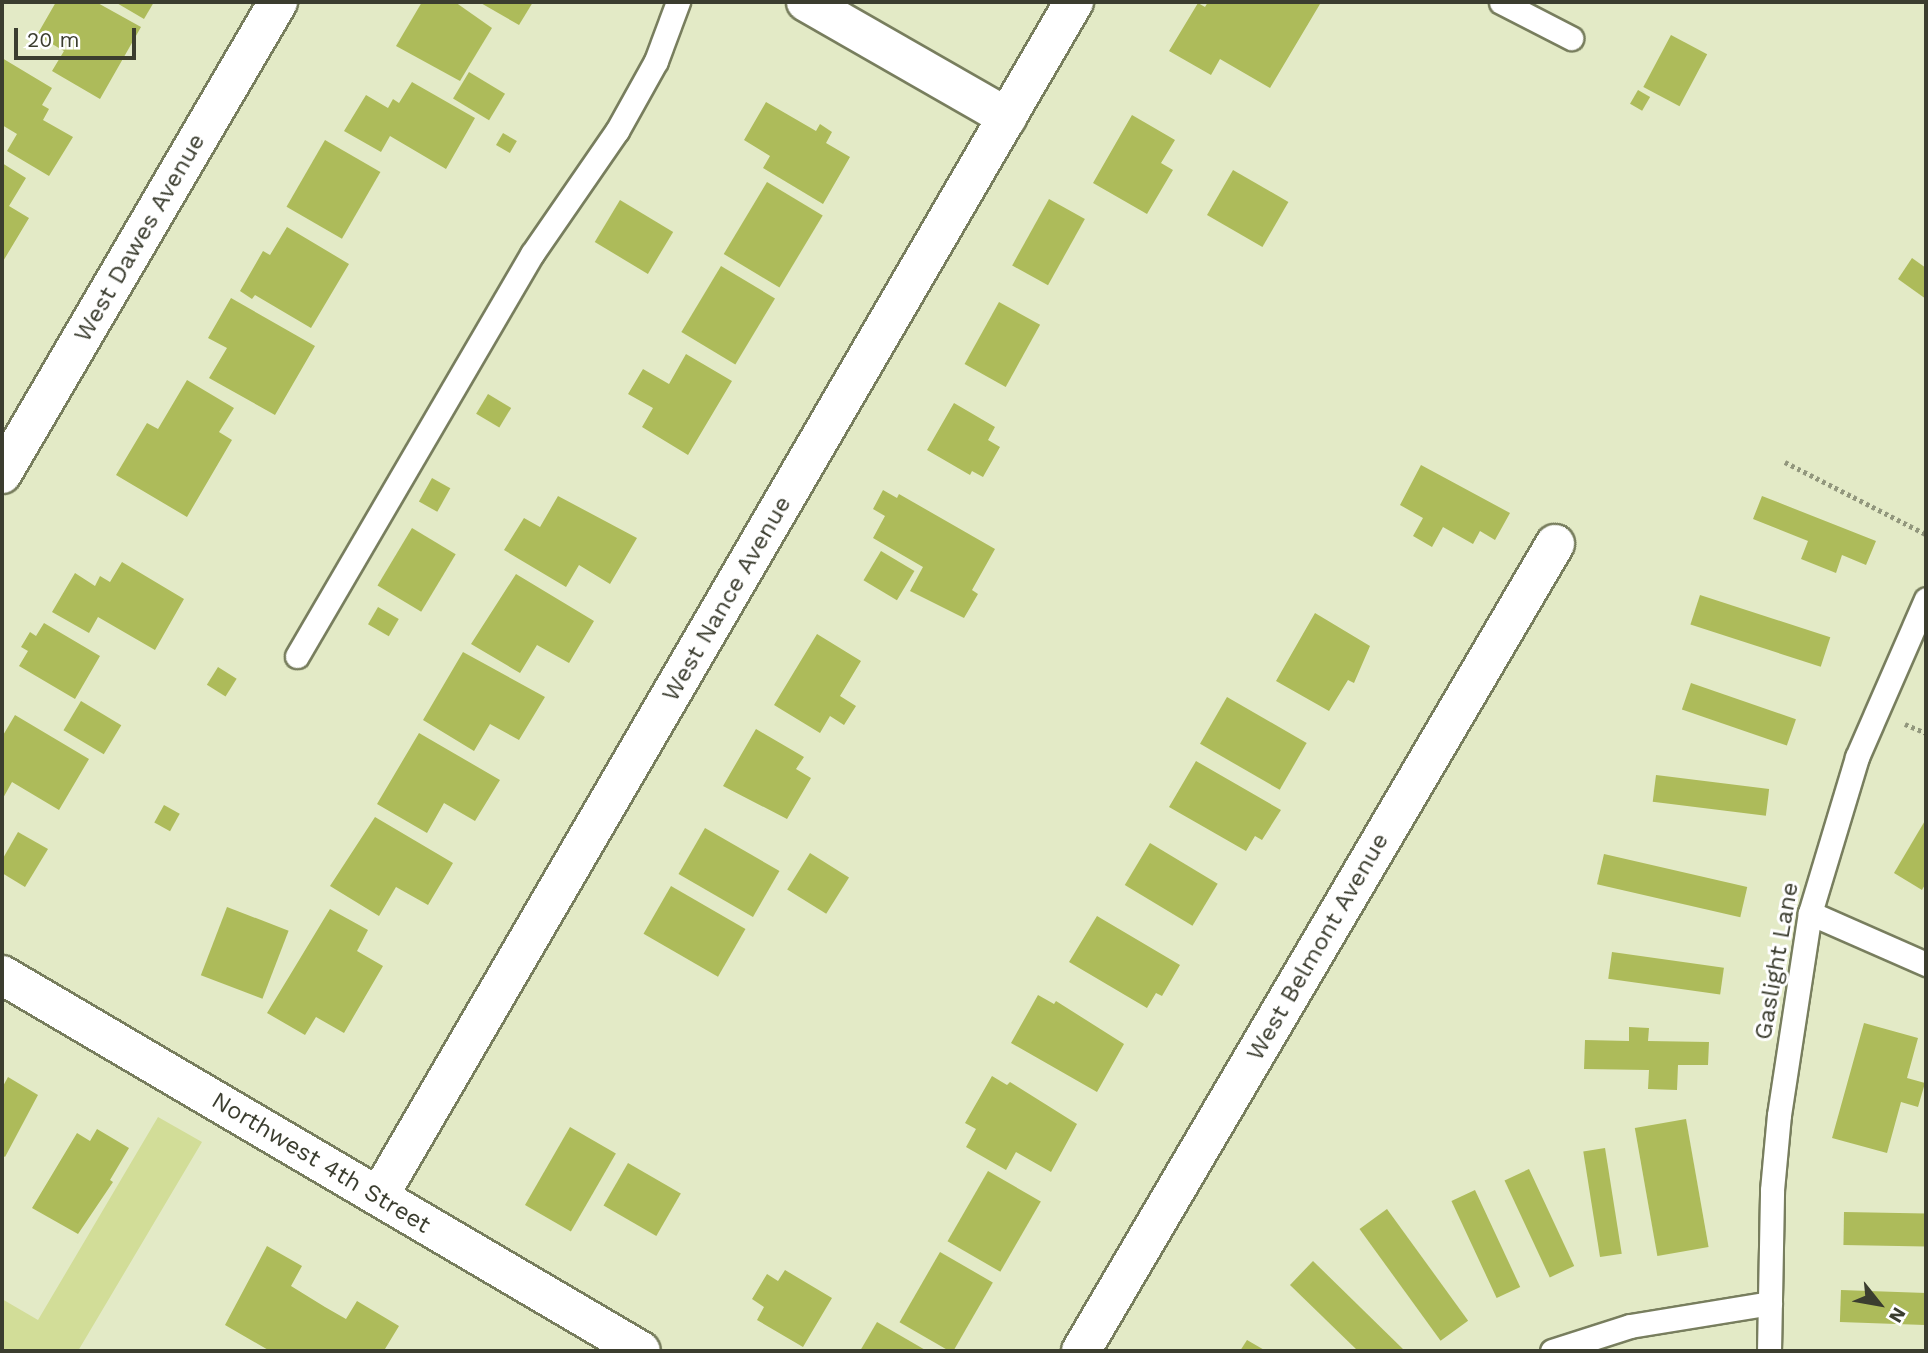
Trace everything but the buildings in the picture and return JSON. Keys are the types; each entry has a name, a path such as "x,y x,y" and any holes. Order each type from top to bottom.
{"street":[{"name":"West Dawes Avenue","path":"2,474 278,2"},
{"path":"806,2 1007,117"},
{"name":"West Nance Avenue","path":"379,1196 1074,2"},
{"name":"West Belmont Avenue","path":"1081,1351 1555,544"},
{"name":"Northwest 4th Street","path":"2,975 641,1351"}],"lane":[{"path":"297,656 533,254 617,131 656,61 678,2"},
{"path":"1501,2 1571,38"},
{"name":"Gaslight Lane","path":"1769,1351 1779,1115 1810,913 1857,757 1926,599"},
{"path":"1810,913 1926,964"},
{"path":"1552,1351 1630,1326 1770,1303"}],"path":[{"path":"1785,462 1926,534"}],"green space":[{"path":"158,1117 202,1142 78,1351 2,1351 2,1299 38,1320"}]}
